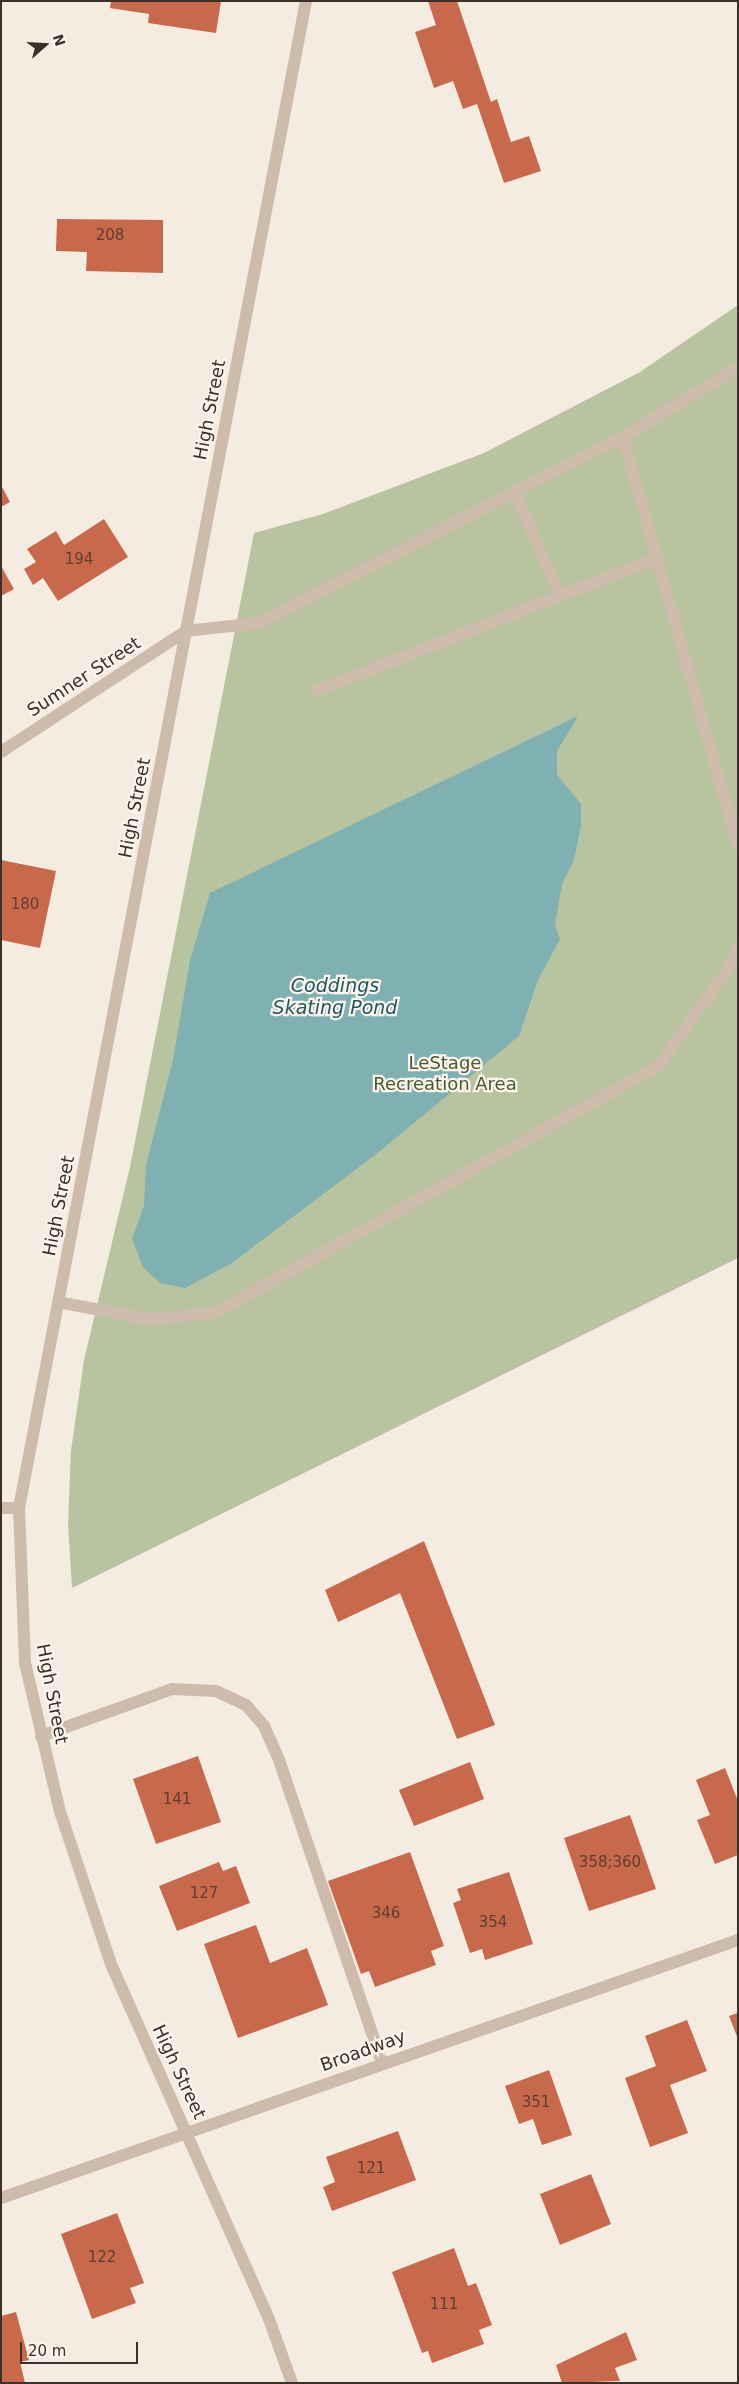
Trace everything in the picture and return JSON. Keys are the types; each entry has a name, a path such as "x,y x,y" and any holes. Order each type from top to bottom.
{"street":[{"name":"High Street","path":"292,2383 188,2132 112,1967 60,1812 25,1663 19,1508 306,1"},
{"path":"186,631 259,622 622,437 738,368"},
{"path":"622,437 738,845"},
{"path":"516,492 560,596"},
{"path":"316,691 657,558"},
{"name":"Sumner Street","path":"1,752 186,631"},
{"path":"58,1302 148,1319 215,1314 658,1066 736,958 738,946"},
{"path":"1,1508 19,1508"},
{"path":"42,1736 172,1689 216,1691 246,1704 264,1726 279,1760 382,2062"},
{"name":"Broadway","path":"1,2198 382,2062 738,1940"}],"green space":[{"name":"LeStage Recreation Area","path":"738,305 738,1258 72,1588 68,1524 71,1451 84,1360 130,1167 254,533 323,514 484,453 640,372"}],"water":[{"name":"Coddings Skating Pond","path":"578,716 557,751 557,775 581,804 581,825 574,860 562,884 555,925 560,939 538,980 519,1036 380,1151 232,1263 185,1288 160,1283 143,1267 132,1239 144,1206 146,1165 173,1060 190,960 210,893"}],"building":[{"path":"111,1 221,1 216,33 148,23 149,14 110,8"},
{"path":"428,1 457,1 491,102 497,99 511,142 529,136 541,171 504,183 477,104 463,109 453,81 434,88 415,32 436,25"},
{"path":"57,219 163,220 163,273 86,271 87,252 56,251"},
{"path":"1,485 10,502 1,507"},
{"path":"104,519 128,557 58,601 43,578 33,585 24,569 36,562 27,549 56,531 64,545"},
{"path":"1,566 14,589 1,596"},
{"path":"1,860 56,871 40,948 1,940"},
{"path":"424,1541 495,1725 457,1739 400,1593 338,1622 325,1590"},
{"path":"198,1756 221,1822 156,1844 133,1779"},
{"path":"470,1762 484,1799 414,1826 399,1790"},
{"path":"725,1768 738,1801 738,1855 715,1864 697,1820 710,1815 696,1780"},
{"path":"630,1815 656,1889 589,1911 564,1838"},
{"path":"410,1852 444,1946 431,1951 436,1965 375,1987 369,1971 361,1974 328,1881"},
{"path":"219,1862 223,1871 236,1866 250,1903 177,1931 159,1886"},
{"path":"509,1872 533,1944 485,1960 482,1949 470,1953 453,1903 461,1900 457,1889"},
{"path":"256,1925 270,1963 307,1948 328,2005 238,2038 204,1944"},
{"path":"738,2013 738,2039 729,2016"},
{"path":"687,2020 707,2071 670,2085 688,2133 650,2147 625,2078 656,2066 645,2036"},
{"path":"549,2070 572,2135 542,2145 533,2119 519,2124 505,2086"},
{"path":"398,2131 416,2180 332,2211 323,2187 335,2182 326,2157"},
{"path":"591,2174 611,2224 560,2245 540,2194"},
{"path":"117,2213 144,2283 130,2288 136,2303 92,2319 61,2234"},
{"path":"454,2248 468,2286 476,2283 492,2325 479,2330 484,2344 432,2363 428,2351 422,2353 392,2272"},
{"path":"16,2312 29,2360 20,2362 25,2383 1,2383 1,2316"},
{"path":"626,2332 637,2360 615,2368 620,2381 562,2383 556,2365"}]}
